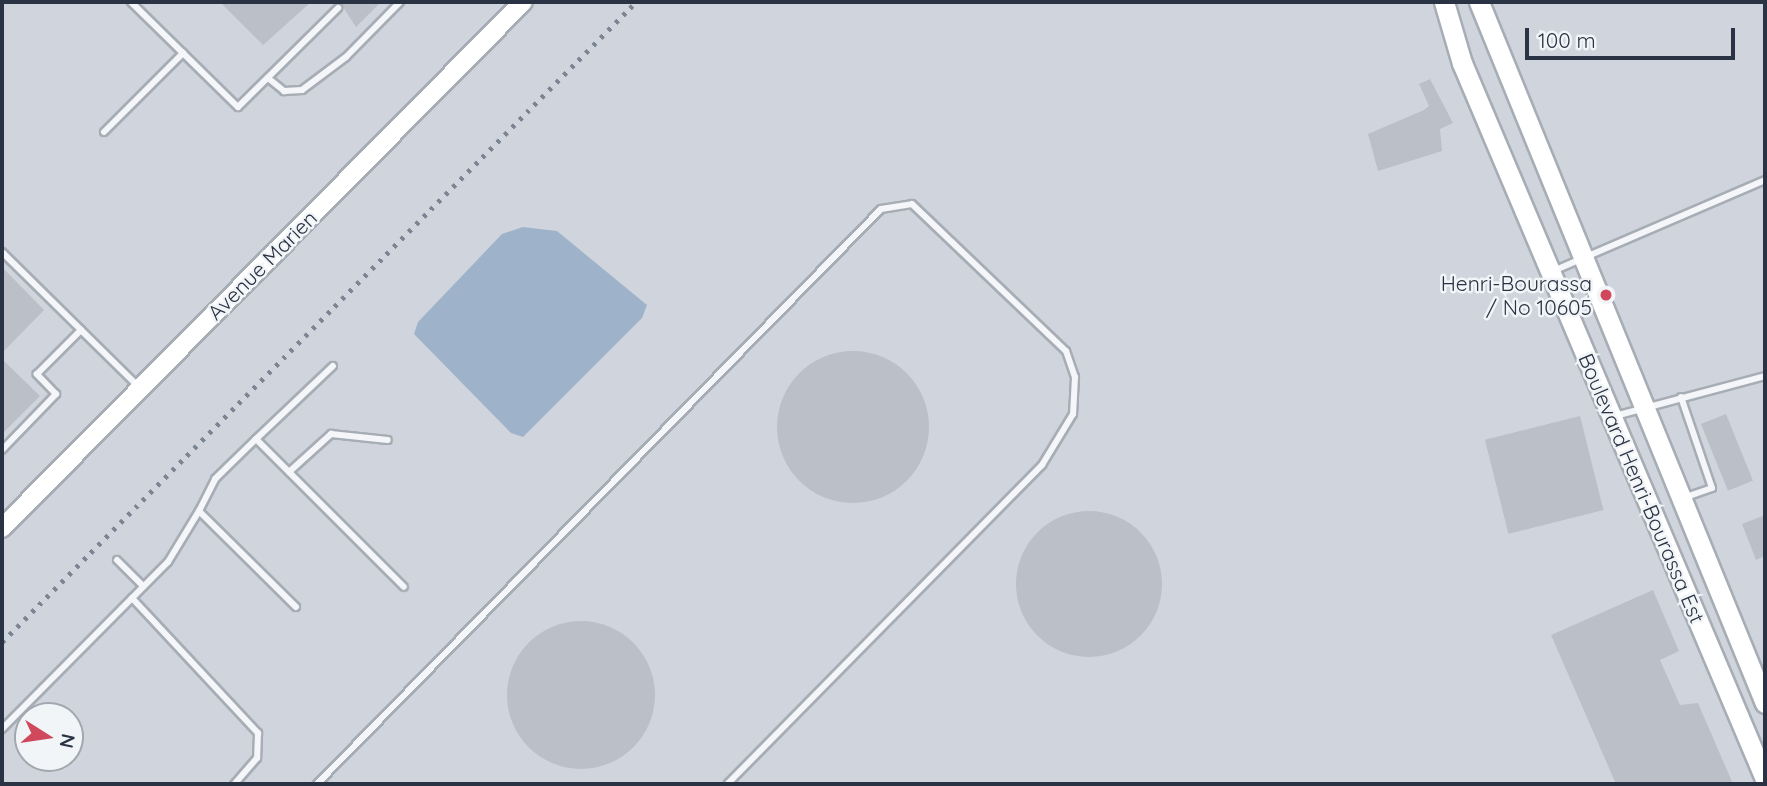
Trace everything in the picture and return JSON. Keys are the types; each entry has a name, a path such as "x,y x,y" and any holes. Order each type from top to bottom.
{"main road":[{"path":"1435,2 1462,63"},
{"name":"Boulevard Henri-Bourassa Est","path":"1444,2 1462,63 1765,779"},
{"name":"Boulevard Henri-Bourassa Est","path":"1479,2 1494,49 1583,258 1642,408 1765,703"},
{"path":"1485,2 1494,49"}],"street":[{"name":"Avenue Marien","path":"2,528 523,2"}],"lane":[{"path":"131,2 238,107 338,8"},
{"path":"268,78 284,91 302,90 346,57 400,2"},
{"path":"104,132 183,53"},
{"path":"1551,272 1765,180"},
{"path":"317,784 881,209 912,204 1066,351 1075,377 1073,414 1042,465 727,784"},
{"path":"2,252 140,388"},
{"path":"2,450 56,394 37,373 81,330"},
{"path":"2,729 143,586 199,512 215,479 333,366"},
{"path":"1613,416 1765,376"},
{"path":"1680,499 1713,488 1681,397"},
{"path":"289,472 331,434 388,440"},
{"path":"257,439 404,587"},
{"path":"199,512 296,607"},
{"path":"117,560 143,586"},
{"path":"132,598 258,733 257,758 234,784"}],"shaded area":[{"path":"2,2 1765,2 1765,784 2,784"}],"water":[{"path":"523,227 557,231 647,305 642,318 523,437 511,433 414,334 418,322 502,234"}],"building":[{"path":"220,2 311,2 263,45"},
{"path":"331,2 381,2 356,27 341,4"},
{"path":"1430,79 1453,123 1440,129 1442,151 1378,171 1368,134 1429,106 1419,84"},
{"path":"2,267 44,310 2,353"},
{"path":"853,351 882,357 907,373 923,398 929,427 923,456 907,481 882,497 853,503 824,497 799,481 783,456 777,427 783,398 799,373 824,357"},
{"path":"2,359 40,396 2,434"},
{"path":"1726,414 1753,481 1728,491 1701,424"},
{"path":"1580,416 1603,510 1508,534 1485,440"},
{"path":"1089,511 1117,516 1141,532 1157,556 1162,584 1157,612 1141,636 1117,652 1089,657 1061,652 1037,636 1021,612 1016,584 1021,556 1037,532 1061,516"},
{"path":"1765,515 1765,556 1756,560 1742,524"},
{"path":"1653,590 1679,651 1660,660 1680,705 1698,703 1733,784 1616,784 1551,635"},
{"path":"581,621 609,627 633,643 649,667 655,695 649,723 633,747 609,763 581,769 553,763 529,747 513,723 507,695 513,667 529,643 553,627"}],"railway":[{"path":"2,642 636,2"}],"place":[{"name":"Henri-Bourassa / No 10605","path":"1606,295"}]}
